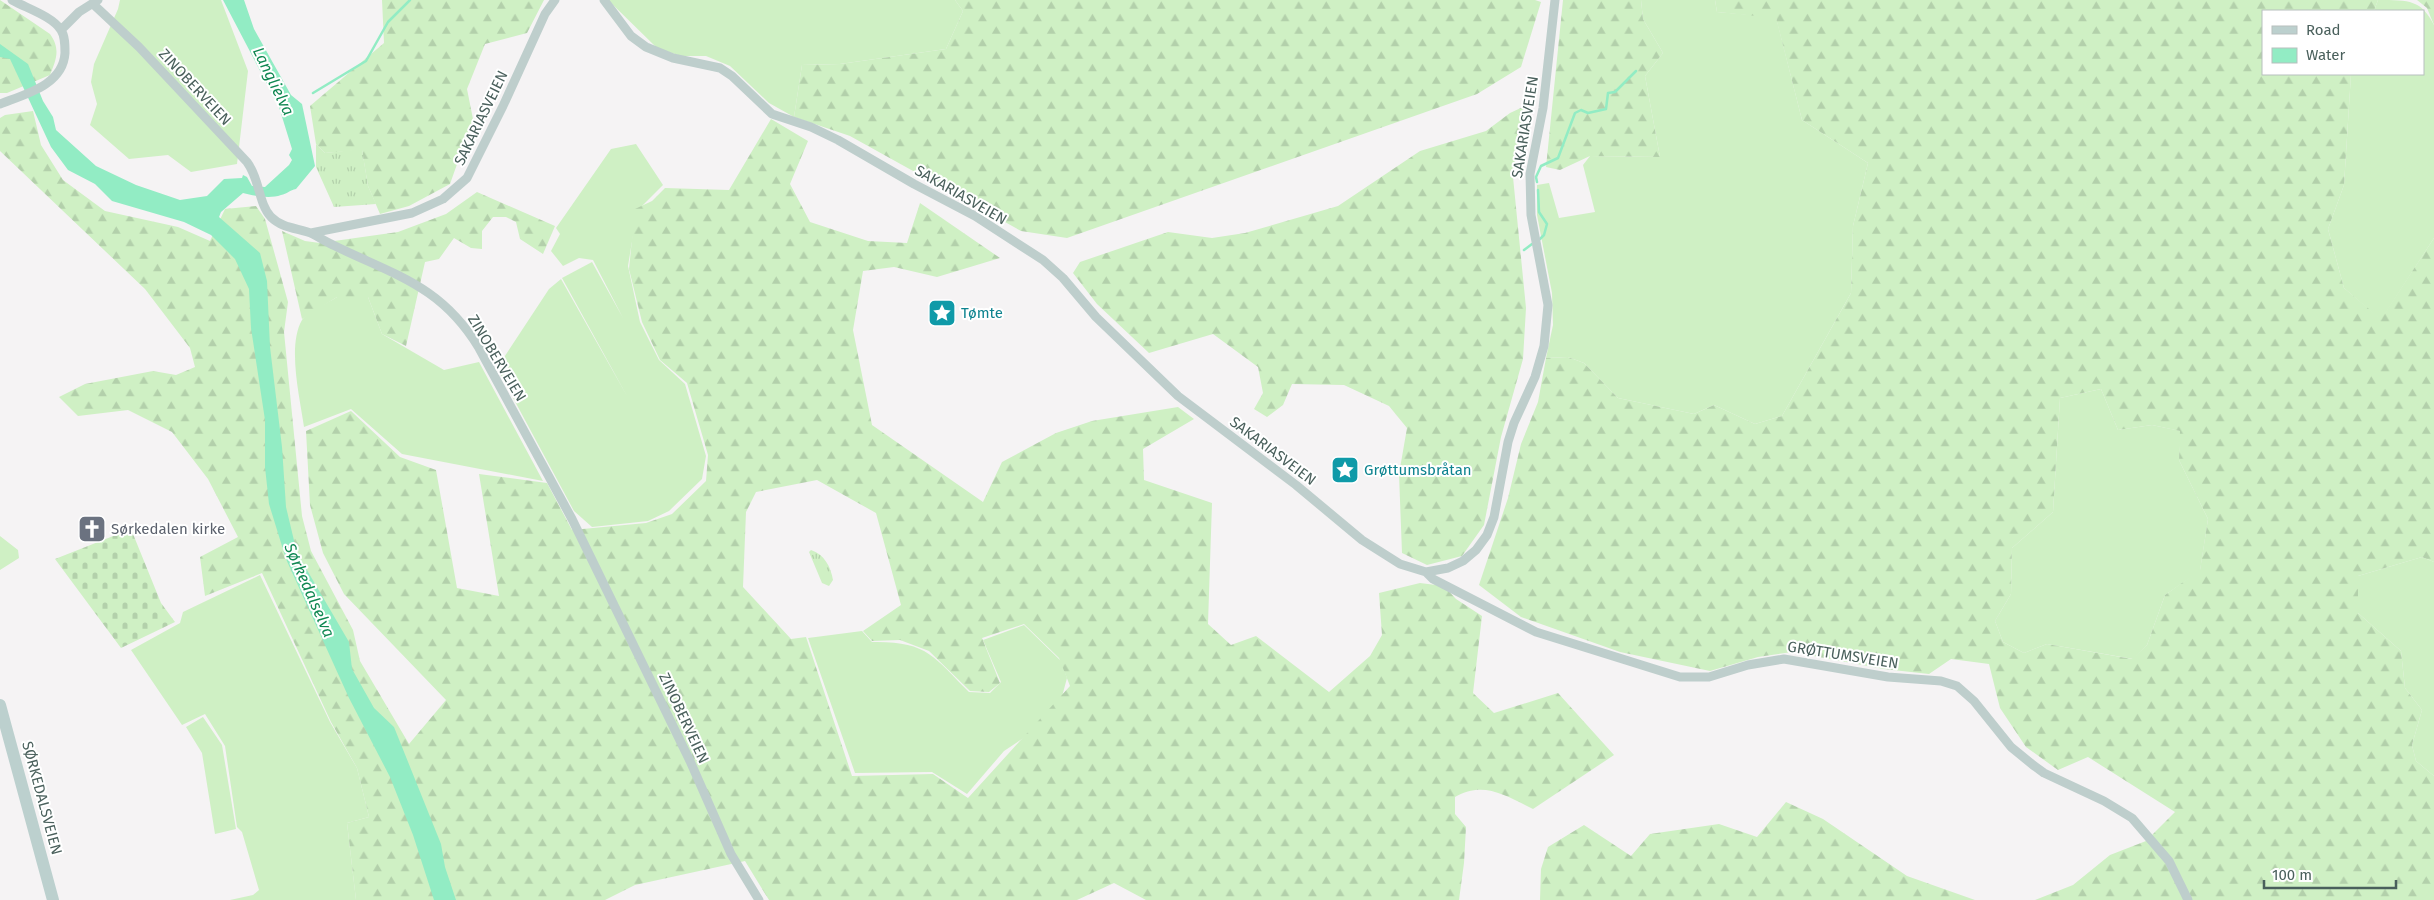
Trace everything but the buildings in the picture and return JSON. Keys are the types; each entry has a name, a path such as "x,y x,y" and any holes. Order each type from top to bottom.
{"street":[{"path":"5,101 46,84 59,74 63,66 65,48 61,30 49,20 12,0"},
{"name":"SAKARIASVEIEN","path":"311,233 412,213 443,199 467,178 503,106 545,14 555,0"},
{"name":"SAKARIASVEIEN","path":"604,0 631,36 646,47 673,58 720,68 732,76 772,114 838,140 914,184 975,216 1043,260 1063,278 1096,317 1178,396 1296,485 1362,540 1400,564 1426,572 1448,568 1463,561 1476,550 1486,535 1494,517 1508,442 1514,423 1535,377 1544,346 1548,305 1530,202 1530,174 1544,100 1556,0"},
{"name":"ZINOBERVEIEN","path":"61,30 79,12 96,2 240,154 252,169 267,211 277,222 292,229 311,233 414,283 444,304 472,338 572,518 686,753 731,854 759,900"},
{"name":"GRØTTUMSVEIEN","path":"1426,572 1433,579 1536,632 1680,677 1709,677 1748,665 1784,658 1888,676 1941,681 1957,686 1974,701 2011,747 2033,765 2044,773 2104,801 2132,818 2169,861 2188,900"},
{"name":"SØRKEDALSVEIEN","path":"0,705 53,900"}],"green space":[{"path":"0,0 50,34 56,50 56,59 50,75 7,93 0,93"},
{"path":"120,0 221,0 248,71 237,164 191,172 168,155 129,159 90,125 97,104 91,82 94,64 118,9"},
{"path":"382,0 544,0 527,33 485,44 467,89 473,119 450,184 409,206 380,214 368,186 362,150 325,153 316,144 310,106 384,43"},
{"path":"608,0 955,0 963,11 946,49 840,64 802,65 794,117 769,103 730,66 706,56 681,56 657,48"},
{"path":"955,0 1535,0 1541,2 1521,67 1477,94 1067,238 1021,231 850,136 794,117 802,65 840,64 946,49 963,11"},
{"path":"1563,0 1641,0 1643,19 1663,53 1645,76 1660,157 1590,156 1560,170 1546,167"},
{"path":"1641,0 1715,0 1717,12 1776,17 1802,120 1868,163 1853,226 1851,293 1782,416 1755,424 1714,405 1694,414 1618,398 1584,363 1568,357 1546,358 1553,325 1552,293 1537,215 1537,185 1549,183 1559,218 1595,212 1583,165 1590,156 1660,157 1645,76 1663,53 1643,19"},
{"path":"1715,0 2378,0 2374,10 2262,10 2262,75 2351,75 2344,185 2328,229 2344,288 2381,319 2434,238 2434,562 2422,557 2358,576 2358,613 2401,651 2405,688 2422,710 2412,745 2416,761 2434,776 2434,900 2035,900 2073,885 2110,855 2146,841 2175,812 2088,757 2058,770 2026,747 2000,708 1989,664 1951,659 1929,674 1884,669 1792,652 1758,657 1710,671 1620,652 1521,617 1479,585 1508,498 1521,444 1538,402 1546,358 1568,357 1584,363 1618,398 1694,414 1714,405 1755,424 1782,416 1851,293 1853,226 1868,163 1802,120 1776,18 1717,12","holes":["2101,389 2118,430 2152,425 2180,431 2179,460 2208,519 2200,570 2165,595 2147,645 2132,659 2047,644 2024,653 2003,642 1995,621 2011,594 2012,548 2053,512 2060,398"]},
{"path":"2378,0 2398,0 2413,3 2423,10 2374,10"},
{"path":"2417,0 2434,0 2434,25 2427,8"},
{"path":"2424,11 2434,25 2434,238 2381,320 2344,288 2328,229 2344,185 2351,75 2424,75"},
{"path":"1525,106 1519,131 1513,177 1526,308 1523,359 1501,437 1484,525 1462,556 1427,565 1402,553 1399,474 1407,428 1389,406 1344,385 1292,384 1283,405 1267,417 1254,409 1263,393 1258,367 1213,334 1149,353 1097,304 1073,273 1080,262 1168,232 1212,238 1245,233 1338,206 1420,151 1486,131 1510,113"},
{"path":"33,111 41,145 63,180 105,211 178,227 210,241 225,209 256,206 265,219 288,302 284,332 302,516 311,551 353,630 360,661 409,744 446,700 344,594 323,553 310,505 306,431 351,411 400,457 436,470 457,588 499,596 479,474 547,483 572,530 646,523 672,514 706,481 708,455 687,383 660,360 642,322 629,269 635,209 652,201 665,188 729,190 771,119 808,141 790,184 810,222 868,241 907,243 920,203 1000,258 937,277 894,267 863,271 853,330 872,425 983,502 1002,462 1056,433 1092,421 1178,407 1194,419 1143,449 1144,480 1212,503 1208,624 1231,645 1256,636 1329,692 1370,656 1382,635 1379,593 1420,583 1444,586 1456,599 1482,616 1473,693 1494,713 1558,693 1614,755 1533,809 1504,795 1485,790 1465,792 1455,797 1455,814 1466,827 1459,900 1146,900 1114,883 1077,900 769,900 745,861 635,885 605,900 356,900 347,823 369,817 357,768 331,722 262,573 205,596 200,557 238,537 208,479 172,432 128,410 78,416 59,397 85,384 153,371 176,375 195,367 190,348 145,289 0,151 0,118 5,115","holes":["817,480 876,513 901,605 863,631 872,641 900,640 929,651 970,691 989,692 1000,683 982,638 1024,624 1059,658 1070,686 968,798 933,774 852,776 806,637 791,639 743,587 746,512 756,492"]},
{"path":"316,144 325,153 362,149 368,186 376,204 334,207 316,167"},
{"path":"636,144 663,185 637,211 628,266 640,322 659,360 685,384 706,456 702,479 669,511 648,521 592,527 574,511 497,368 549,289 561,279 627,396 562,278 592,262 623,318 593,260 579,258 563,266 551,251 560,234 556,228 611,149"},
{"path":"477,192 555,226 543,254 520,239 516,222 506,217 493,217 482,231 482,249 471,248 454,238 439,259 425,262 406,346 382,334 368,297 337,297 302,319 282,231 305,241 320,243 398,232 446,214"},
{"path":"337,297 368,297 382,334 444,370 479,362 543,481 402,454 351,409 304,427 295,358 295,344 298,331 304,317"},
{"path":"2101,389 2118,430 2152,425 2181,431 2179,460 2208,519 2200,571 2165,595 2147,645 2133,659 2047,644 2024,653 2003,642 1995,621 2011,594 2012,548 2053,512 2060,398"},
{"path":"131,529 161,603 175,622 121,648 55,559"},
{"path":"0,536 18,550 19,558 0,570"},
{"path":"811,550 823,558 831,570 833,580 829,586 822,583 809,552"},
{"path":"2422,557 2434,562 2434,776 2416,761 2412,745 2422,710 2405,688 2401,651 2358,613 2358,576"},
{"path":"260,575 330,722 357,768 369,817 347,823 356,900 230,900 253,895 259,890 242,832 237,827 225,746 205,714 182,725 131,650 180,623 183,612"},
{"path":"1024,625 1061,661 1067,678 1060,704 1046,723 1004,751 967,794 932,772 855,773 808,638 862,631 872,642 905,644 928,653 969,692 990,693 1001,682 983,640"},
{"path":"203,717 222,745 236,829 215,834 202,753 186,727"},
{"path":"1786,802 1823,819 1907,876 1975,900 1540,900 1541,869 1548,847 1584,825 1631,856 1650,834 1719,824 1757,837"}],"water":[{"path":"223,0 244,0 254,29 291,95 302,104 315,166 296,189 272,197 243,193 221,212 219,217 260,253 267,281 270,347 282,447 286,507 297,553 349,642 352,669 374,708 394,727 441,844 445,867 456,900 434,900 413,835 390,777 349,698 286,559 269,504 265,467 265,420 251,328 249,289 235,259 211,235 184,222 112,201 95,184 68,170 51,147 10,59 0,57 0,44 28,64 43,101 53,117 56,130 96,166 136,185 180,200 207,196 224,179 242,178 243,175 247,177 252,186 265,187 289,165 292,160 289,155 292,149 279,107"}],"waterway":[{"path":"313,93 366,61 388,22 410,0"},
{"path":"1537,182 1536,177 1541,166 1558,158 1575,113 1581,110 1588,113 1606,109 1608,93 1615,92 1636,71"},
{"path":"1538,190 1539,212 1547,224 1544,235 1540,239"},
{"path":"1524,250 1532,244"}],"place":[{"name":"Tømte","path":"942,313"},
{"name":"Grøttumsbråtan","path":"1345,470"},
{"name":"Sørkedalen kirke","path":"92,529"}],"water label":[{"name":"Langlielva","path":"274,81"},
{"name":"Sørkedalselva","path":"310,590"}]}
